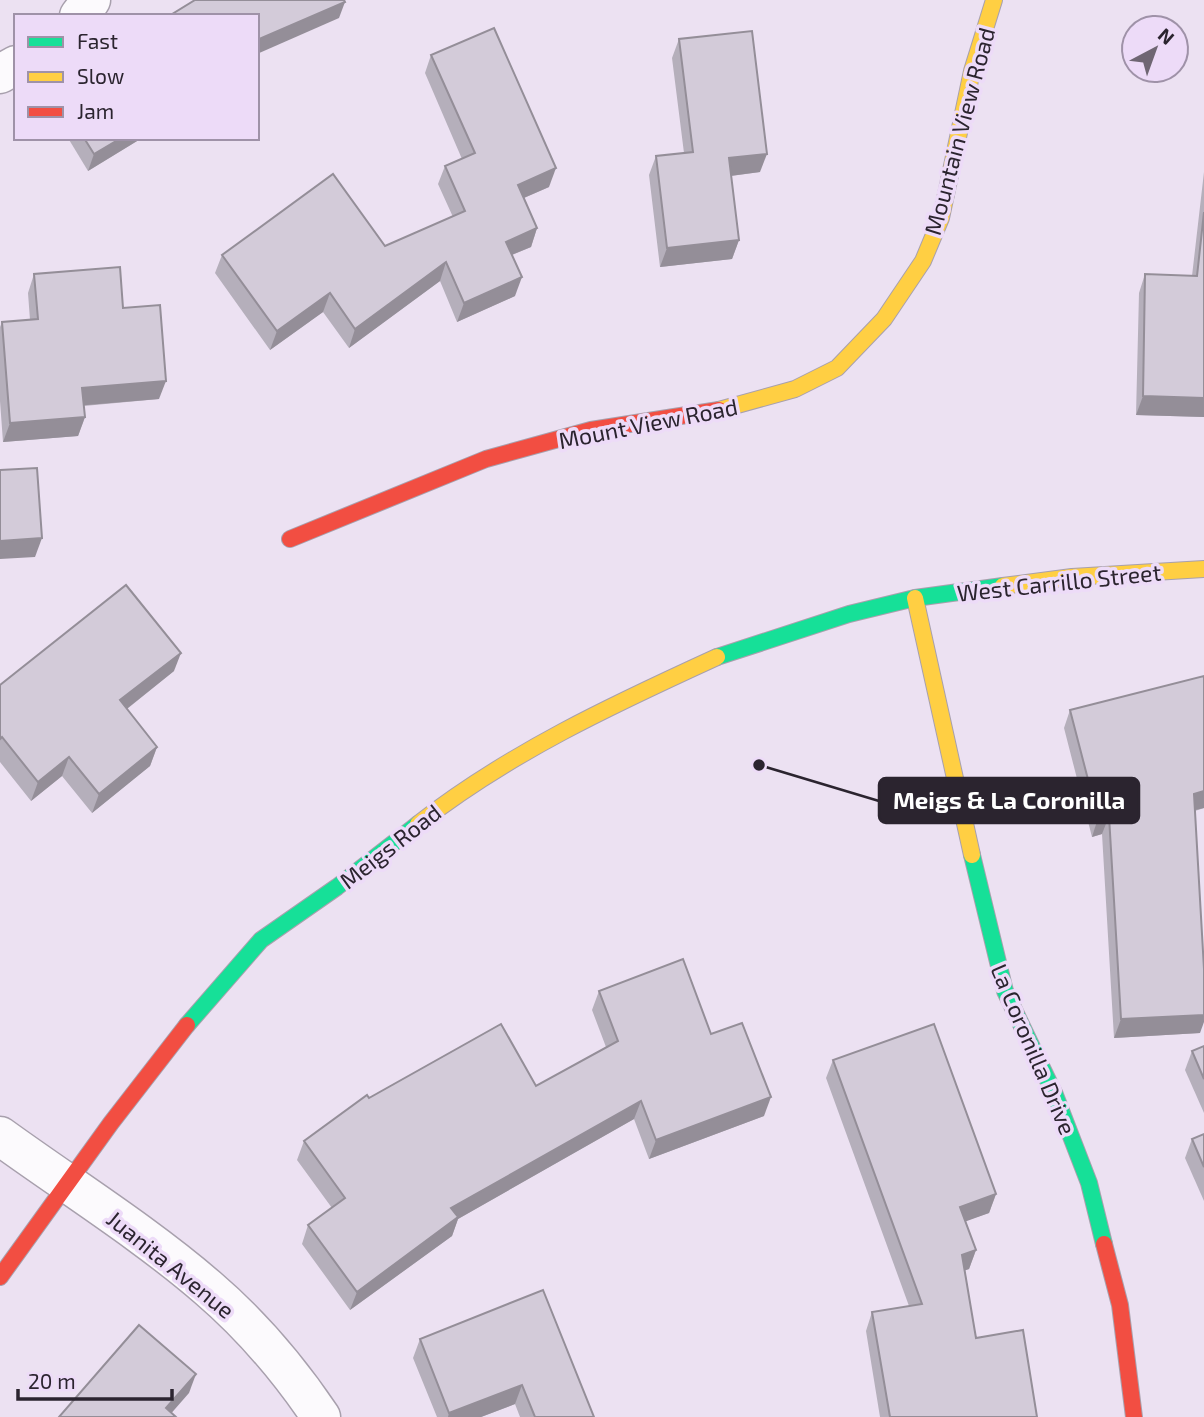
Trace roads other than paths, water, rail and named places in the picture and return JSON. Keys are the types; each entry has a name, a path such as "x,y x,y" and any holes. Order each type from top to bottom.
{"street":[{"name":"Mountain View Road","path":"923,261 941,218 957,149 958,125 994,0"},
{"name":"Mount View Road","path":"290,539 486,459 592,430 729,409 795,389 837,368 884,320 923,261"},
{"name":"West Carrillo Street","path":"915,598 1072,577 1204,569"},
{"name":"Meigs Road","path":"0,1277 66,1184 200,1009 261,940 337,887 444,804 519,755 598,711 721,655 849,614 915,598"},
{"name":"La Coronilla Drive","path":"915,598 990,937 1005,991 1055,1095 1089,1183 1120,1305 1134,1417"},
{"name":"Juanita Avenue","path":"0,1136 130,1227 207,1287 302,1390 321,1417"}],"place":[{"name":"Meigs & La Coronilla","path":"759,765"}]}
